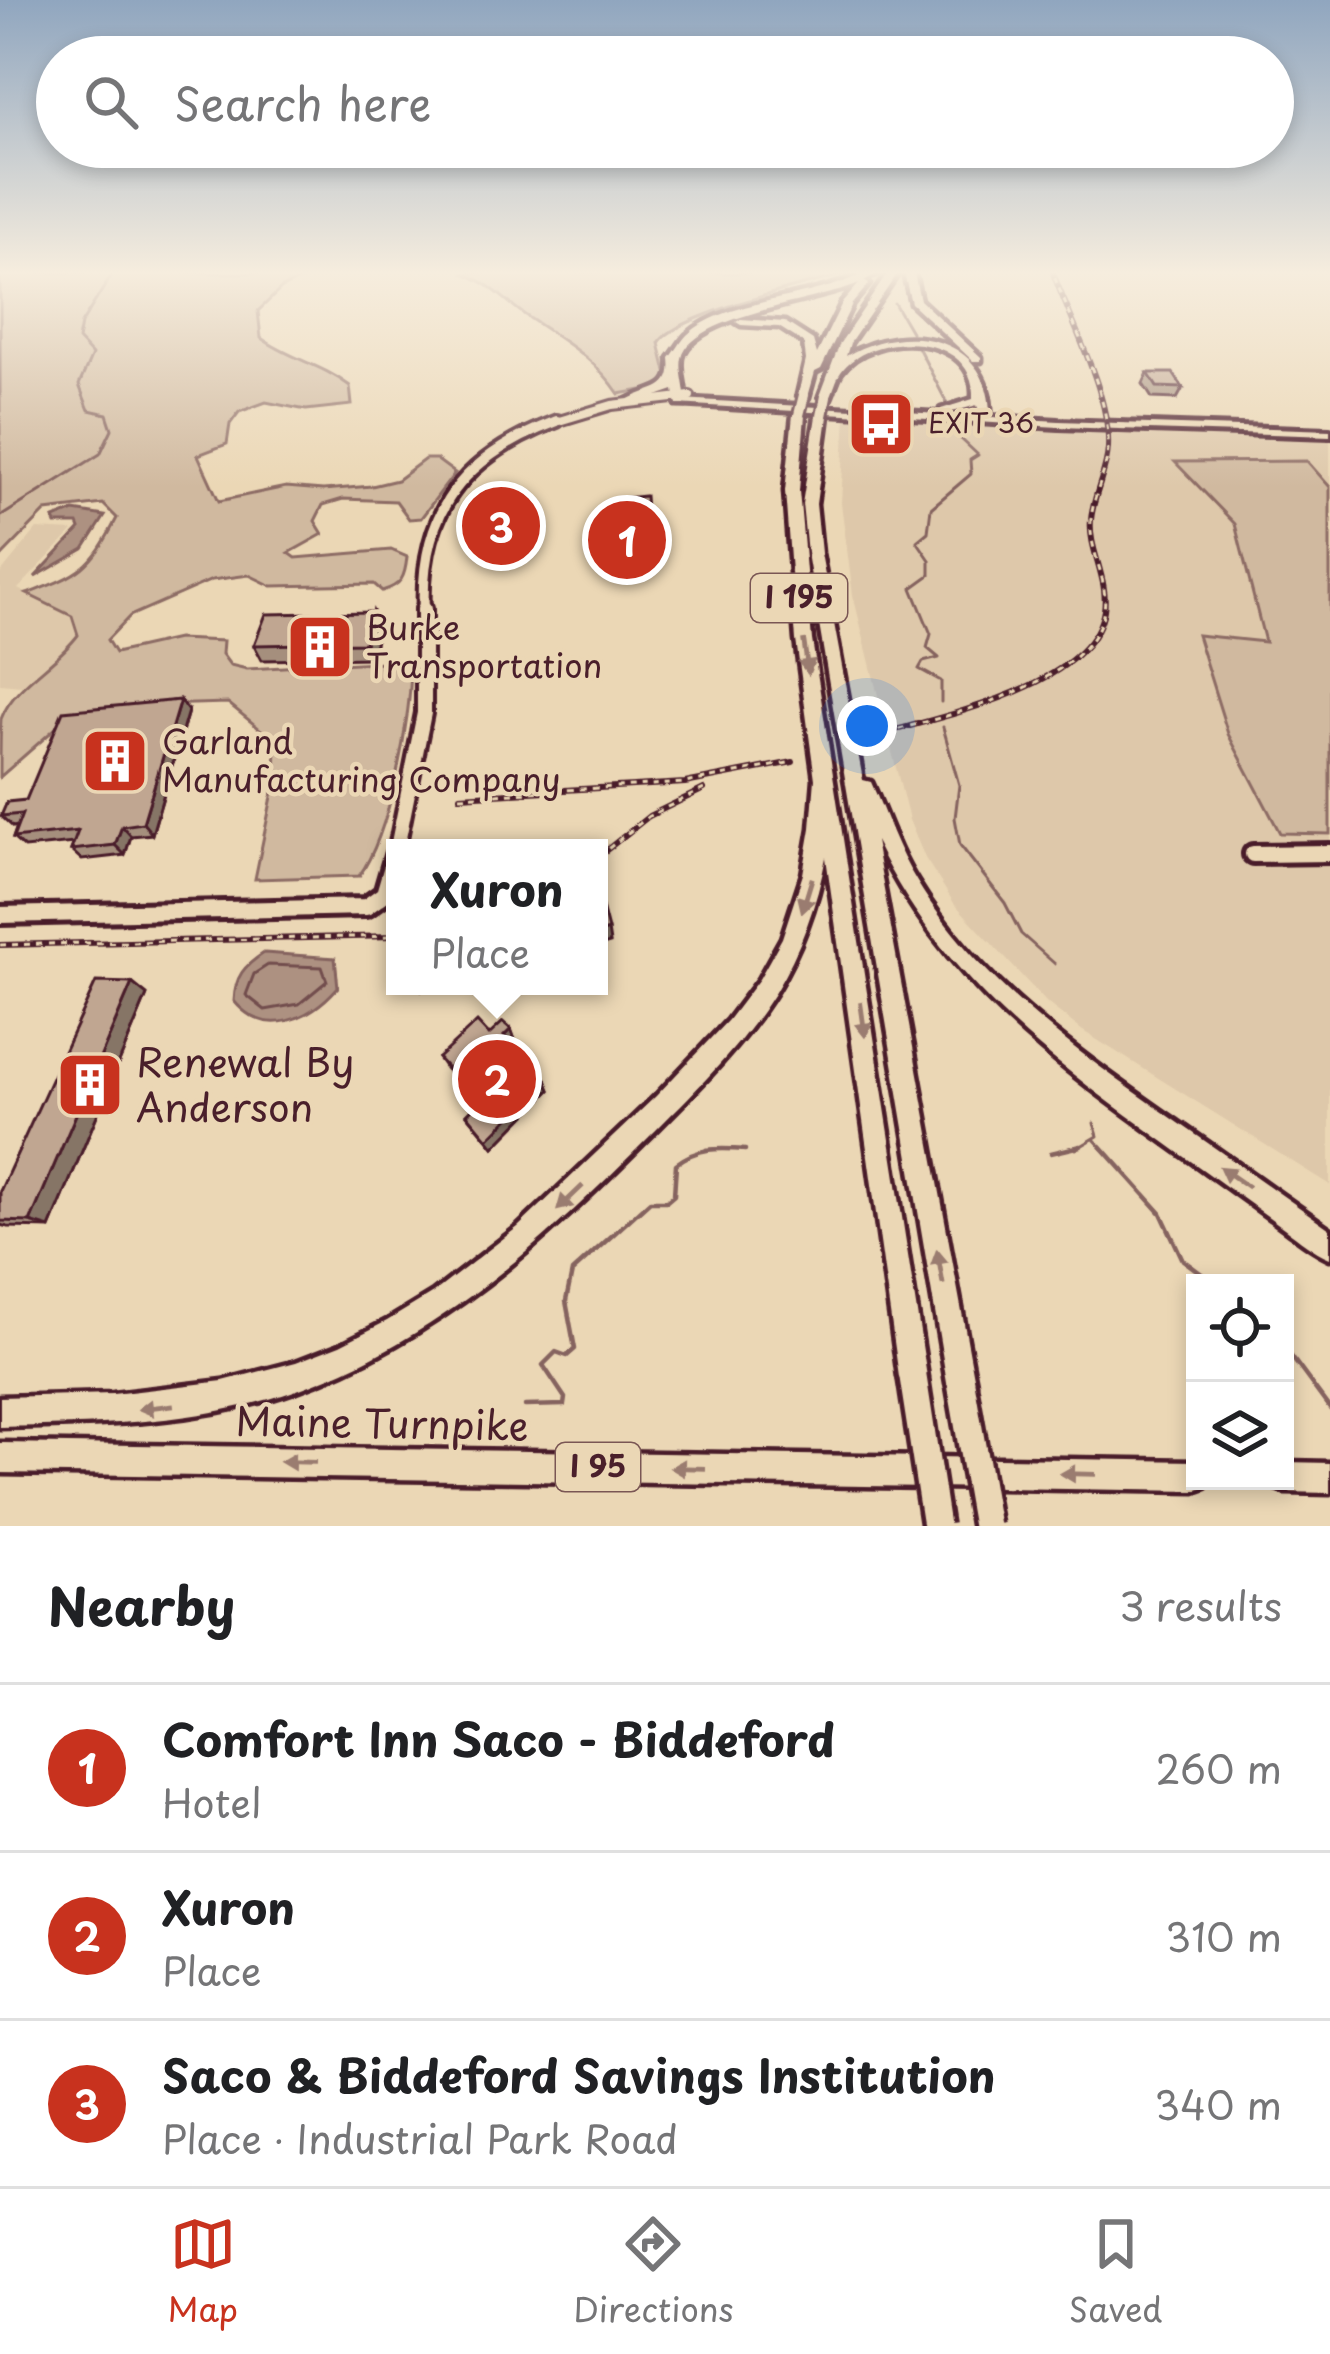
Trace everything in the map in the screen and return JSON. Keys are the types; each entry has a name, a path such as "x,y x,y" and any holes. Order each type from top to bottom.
{"highway":[{"path":"634,400 670,387 678,351 685,344"},
{"path":"685,399 687,359 694,344"},
{"path":"804,395 812,360 809,344"},
{"name":"I 195","path":"824,780 798,588 792,490 799,415 828,344"},
{"name":"I 195","path":"844,716 811,532 811,487 826,396 846,344"},
{"path":"832,374 863,346 878,344"},
{"path":"929,344 960,359 990,417"},
{"path":"959,344 983,368 990,417"},
{"path":"676,375 685,399"},
{"path":"945,412 974,405 980,391"},
{"path":"844,716 883,840 913,896 971,972 1064,1056 1330,1245"},
{"path":"844,716 986,1526"},
{"path":"824,780 936,1526"},
{"path":"0,1412 126,1411 225,1397 378,1342 428,1315 493,1268 704,1066 755,1004 782,959 808,894 823,827 824,780"},
{"name":"Maine Turnpike","path":"0,1457 1186,1476"},
{"path":"1294,1478 1330,1478"}],"main road":[{"path":"685,399 1330,433"},
{"path":"685,399 990,417"}],"street":[{"path":"399,839 427,691 425,566 430,533 449,497 479,464 545,426 580,412 634,400 685,399"},
{"path":"545,426 623,407 685,399"},
{"path":"1253,854 1330,853"},
{"path":"0,915 366,907 386,887"}],"shaded area":[{"path":"0,344 272,344 350,386 352,405 306,410 266,402 239,412 230,424 227,444 198,455 219,501 286,487 372,486 397,480 425,459 436,459 455,473 421,518 409,519 396,501 343,499 323,505 315,521 323,534 289,553 296,558 391,550 407,557 401,579 389,589 382,591 374,584 272,586 249,575 212,580 130,616 107,640 115,653 177,639 223,641 222,654 230,665 247,669 375,662 411,665 397,775 380,833 359,876 255,879 275,782 276,742 228,703 125,706 73,713 0,777 1,719 7,707 78,635 72,616 27,594 81,568 117,518 103,504 46,511 0,558"},
{"path":"568,344 659,344 667,376 659,387 619,394"},
{"path":"846,415 1174,436 1330,439 1330,1185 1083,1031 1047,1003 954,903 925,858 909,820 853,595 841,503"},
{"path":"1307,461 1330,487 1330,834 1280,833 1228,734 1197,635 1265,642 1235,524 1175,462"},
{"path":"37,529 73,531 18,589 72,616 79,635 44,673 22,686 0,684 0,574"}],"water":[{"path":"74,511 105,516 84,549 35,577 80,529 78,524 56,524 54,519"},
{"path":"264,953 335,958 338,987 301,1016 288,1021 260,1020 234,1001 242,972"}],"building":[{"path":"1148,373 1173,373 1183,388 1157,387"},
{"path":"645,496 648,538 624,538 624,522 603,522 603,512 624,512 624,498"},
{"path":"523,506 521,521 474,522 476,507"},
{"path":"373,612 365,643 254,645 266,614"},
{"name":"Garland Manufacturing Company","path":"180,700 143,823 122,826 115,845 71,850 78,831 13,838 22,814 1,816 7,802 26,800 63,711"},
{"path":"96,982 132,983 30,1222 0,1221 0,1191"},
{"path":"477,1022 489,1035 503,1022 511,1029 504,1036 546,1080 488,1139 467,1114 478,1103 438,1058"}],"waterway":[{"path":"0,517 100,454 112,429 107,414 89,410 79,385 92,355 82,344"},
{"path":"919,349 948,405"},
{"path":"941,702 941,681 919,669 923,662 939,658 927,648 931,634 912,588 930,575 930,560 917,541 928,532 931,508 971,474 970,460 978,455 961,439 956,425"},
{"path":"943,727 959,785 955,818 960,845 1005,903 1021,934 1055,964"},
{"path":"1076,1149 1098,1136 1094,1123"},
{"path":"1094,1139 1103,1149"},
{"path":"1051,1153 1081,1146"},
{"path":"1101,1146 1161,1213 1183,1260 1202,1274"},
{"path":"706,1149 726,1149"},
{"path":"525,1406 564,1405 565,1398 543,1365 556,1352 567,1356 575,1349 566,1301 572,1272 650,1201 667,1201 674,1195 676,1164 692,1154 726,1149"},
{"path":"726,1149 735,1149"},
{"path":"726,1149 745,1150"},
{"path":"1294,1360 1330,1409"}],"railway":[{"path":"864,739 1004,697 1070,661 1093,638 1105,598 1091,520 1107,457 1107,428 1082,344"},
{"path":"460,796 685,783 793,762"},
{"path":"608,849 649,816 704,789"},
{"path":"0,945 386,936"}],"place":[{"name":"EXIT 36","path":"881,424"},
{"name":"Saco & Biddeford Savings Institution","path":"501,526"},
{"name":"Comfort Inn Saco - Biddeford","path":"627,540"},
{"name":"Burke Transportation","path":"320,647"},
{"name":"Garland Manufacturing Company","path":"115,761"},
{"name":"Xuron","path":"497,1079"},
{"name":"Renewal By Anderson","path":"90,1085"}]}
